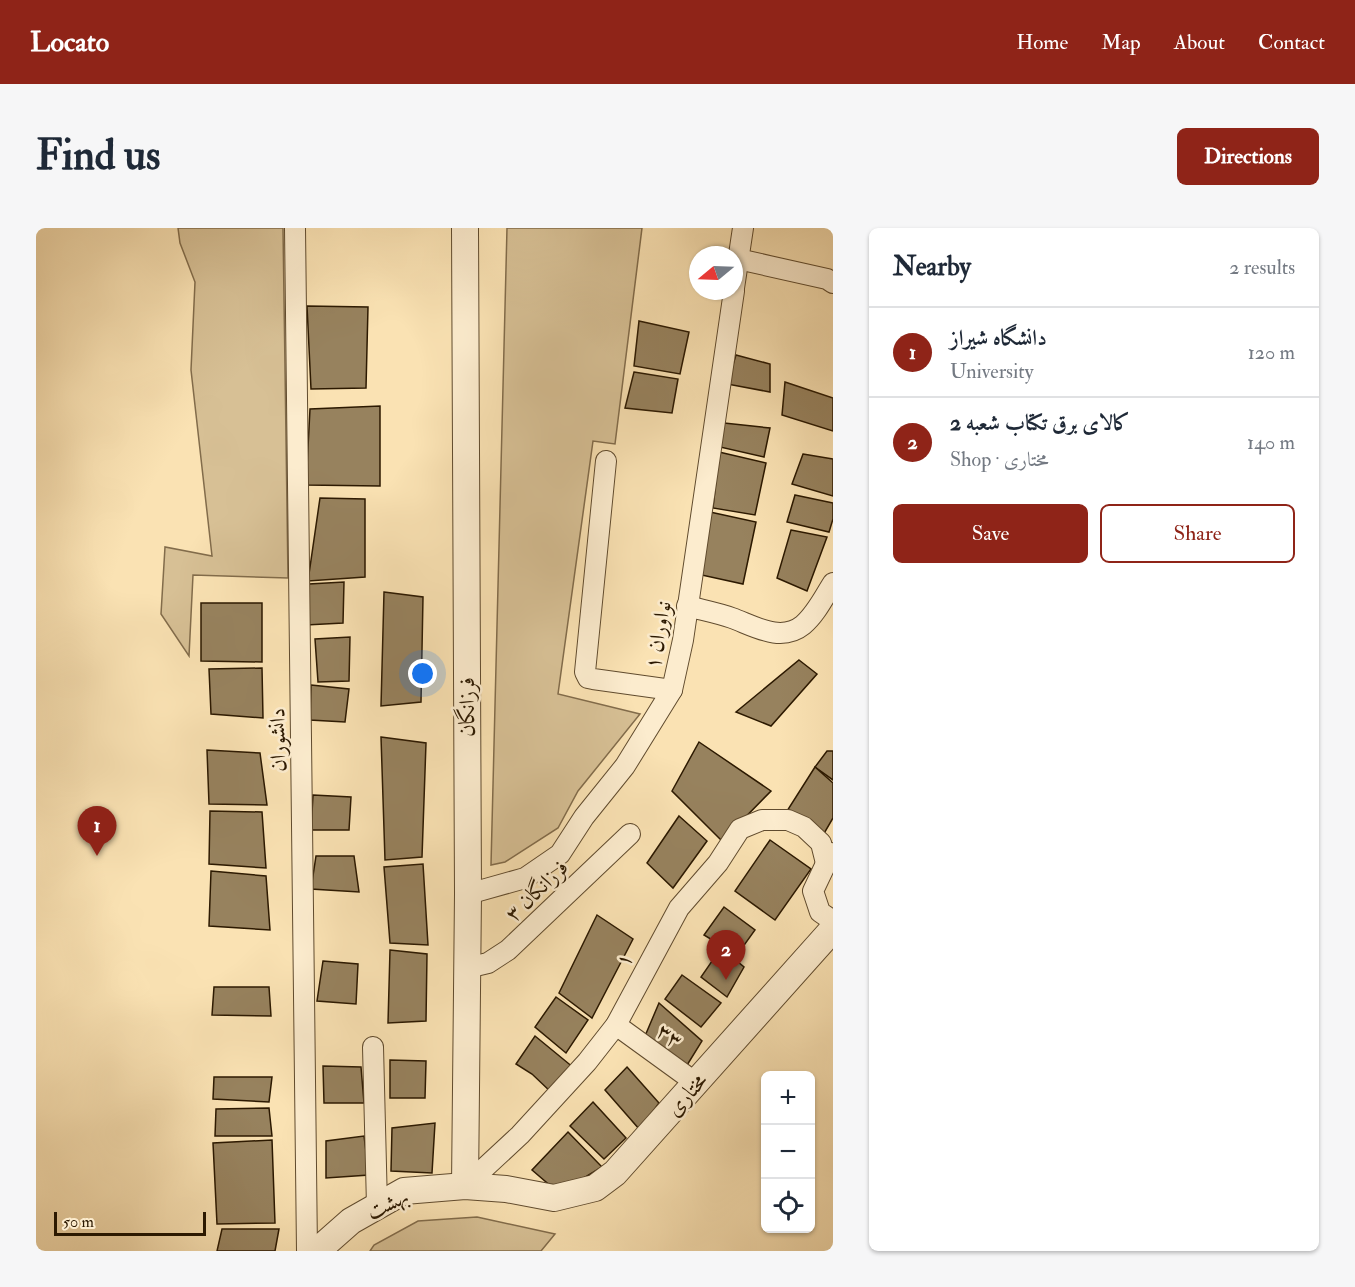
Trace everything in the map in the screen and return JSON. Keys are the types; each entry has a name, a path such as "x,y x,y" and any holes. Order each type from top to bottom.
{"street":[{"name":"دانشوران","path":"295,228 307,1251"},
{"name":"فرزانگان","path":"465,228 468,894 465,1186"},
{"path":"464,279 478,228"},
{"name":"نواوران ۱","path":"740,246 743,228"},
{"path":"743,260 833,282"},
{"name":"نواوران ۱","path":"468,894 525,878 561,854 584,817 626,766 672,690 683,640 733,300"},
{"path":"606,461 585,672 588,678 672,690"},
{"path":"687,606 732,618 761,630 780,633 792,631 803,625 833,583"},
{"name":"۱","path":"465,1186 520,1135 587,1062 616,1025 679,908 718,863 740,829 762,820 788,820 804,827 830,855"},
{"name":"فرزانگان ۳","path":"467,968 488,963 508,950 630,834"},
{"path":"830,855 813,891 820,912 833,921"},
{"name":"مختاری","path":"507,1189 554,1198 595,1188 615,1173 833,929"},
{"name":"۳۳","path":"616,1025 696,1083"},
{"path":"373,1047 377,1206"},
{"name":"بهشت","path":"316,1251 351,1221 404,1191 465,1186 507,1189"}],"shaded area":[{"path":"178,228 283,228 288,578 193,575 189,656 161,614 165,547 212,556 191,370 195,282 180,243"},
{"path":"507,228 642,228 615,444 593,441 558,694 640,714 578,791 558,828 505,862 491,865"},
{"path":"477,1217 555,1234 541,1251 370,1251 374,1245 418,1221"}],"building":[{"path":"307,306 368,307 366,388 311,389"},
{"path":"639,321 689,332 680,374 634,366"},
{"path":"736,355 770,364 770,392 727,384"},
{"path":"634,372 678,379 672,413 625,408"},
{"path":"785,382 833,398 833,431 782,415"},
{"path":"380,406 380,486 306,485 310,409"},
{"path":"724,423 770,428 764,457 720,447"},
{"path":"719,452 766,463 755,515 713,508"},
{"path":"803,454 833,459 833,496 792,484"},
{"path":"795,495 833,503 833,519 829,532 787,522"},
{"path":"320,498 365,499 365,577 308,581"},
{"path":"710,512 756,522 743,584 697,574"},
{"path":"791,530 827,537 807,591 777,578"},
{"path":"344,582 343,623 306,625 309,584"},
{"path":"384,592 423,597 421,702 381,706"},
{"path":"201,603 262,603 262,662 201,661"},
{"path":"350,637 349,681 318,682 315,639"},
{"path":"799,660 817,674 771,726 736,712"},
{"path":"262,668 263,718 211,714 209,669"},
{"path":"311,685 349,689 345,722 310,720"},
{"path":"381,737 426,743 422,857 385,860"},
{"path":"699,742 771,791 722,841 672,791"},
{"path":"207,750 260,753 267,805 209,804"},
{"path":"827,751 833,751 833,780 815,767"},
{"path":"815,767 833,783 833,818 822,837 787,811"},
{"path":"313,795 351,797 349,830 311,830"},
{"path":"210,811 262,812 266,868 209,864"},
{"path":"679,816 707,841 673,888 647,863"},
{"path":"770,840 811,869 775,920 735,891"},
{"path":"316,856 354,856 359,892 311,889"},
{"path":"423,864 428,945 390,943 384,867"},
{"path":"211,871 266,876 270,930 209,926"},
{"path":"724,907 755,930 737,955 704,935"},
{"path":"597,915 633,939 592,1018 559,993"},
{"path":"721,948 744,967 727,997 701,977"},
{"path":"390,950 427,954 426,1021 388,1023"},
{"path":"323,961 358,964 356,1004 317,1001"},
{"path":"682,975 721,1003 701,1027 665,999"},
{"path":"214,987 269,987 271,1016 212,1015"},
{"path":"556,997 588,1020 566,1053 535,1027"},
{"path":"659,1003 702,1041 684,1070 645,1036"},
{"path":"535,1036 574,1068 553,1094 532,1074 516,1064"},
{"path":"390,1060 426,1061 425,1098 390,1098"},
{"path":"323,1066 361,1067 364,1103 324,1103"},
{"path":"627,1067 659,1103 640,1130 605,1090"},
{"path":"214,1077 272,1077 269,1102 213,1099"},
{"path":"593,1102 626,1138 604,1159 570,1126"},
{"path":"269,1108 272,1136 215,1136 216,1109"},
{"path":"435,1123 432,1173 391,1171 392,1128"},
{"path":"568,1132 602,1167 559,1193 532,1170"},
{"path":"364,1136 369,1175 326,1178 326,1141"},
{"path":"272,1140 275,1223 217,1224 213,1143"},
{"path":"222,1229 279,1229 275,1251 217,1251"}],"place":[{"name":"دانشگاه شیراز","path":"97,856"},
{"name":"کالای برق تکتاب شعبه 2","path":"726,980"}]}
